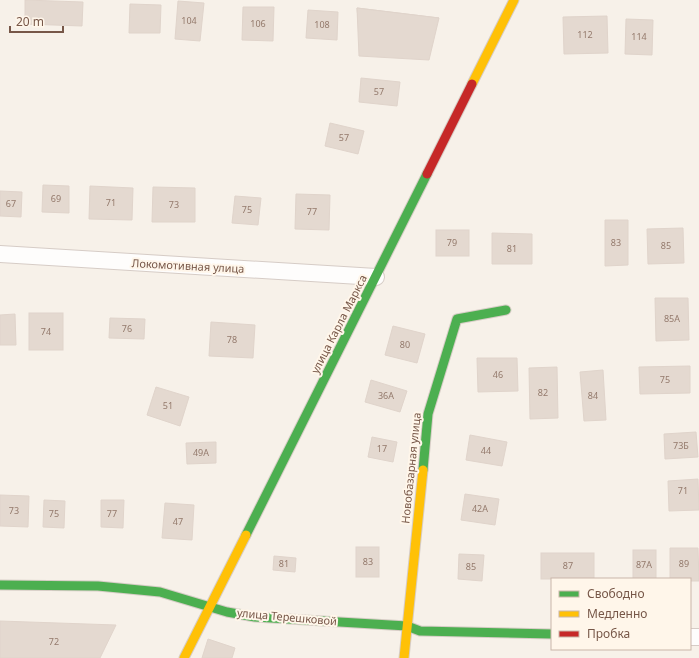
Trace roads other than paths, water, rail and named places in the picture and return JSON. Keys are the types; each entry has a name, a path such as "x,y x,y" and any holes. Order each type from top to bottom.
{"street":[{"name":"улица Карла Маркса","path":"184,658 514,0"},
{"name":"Локомотивная улица","path":"0,254 376,277"},
{"name":"Новобазарная улица","path":"407,626 428,414 457,318 506,310"},
{"name":"улица Терешковой","path":"0,585 113,588 160,592 227,612 255,617 407,626 420,631 551,634"},
{"path":"404,658 407,626"}]}
